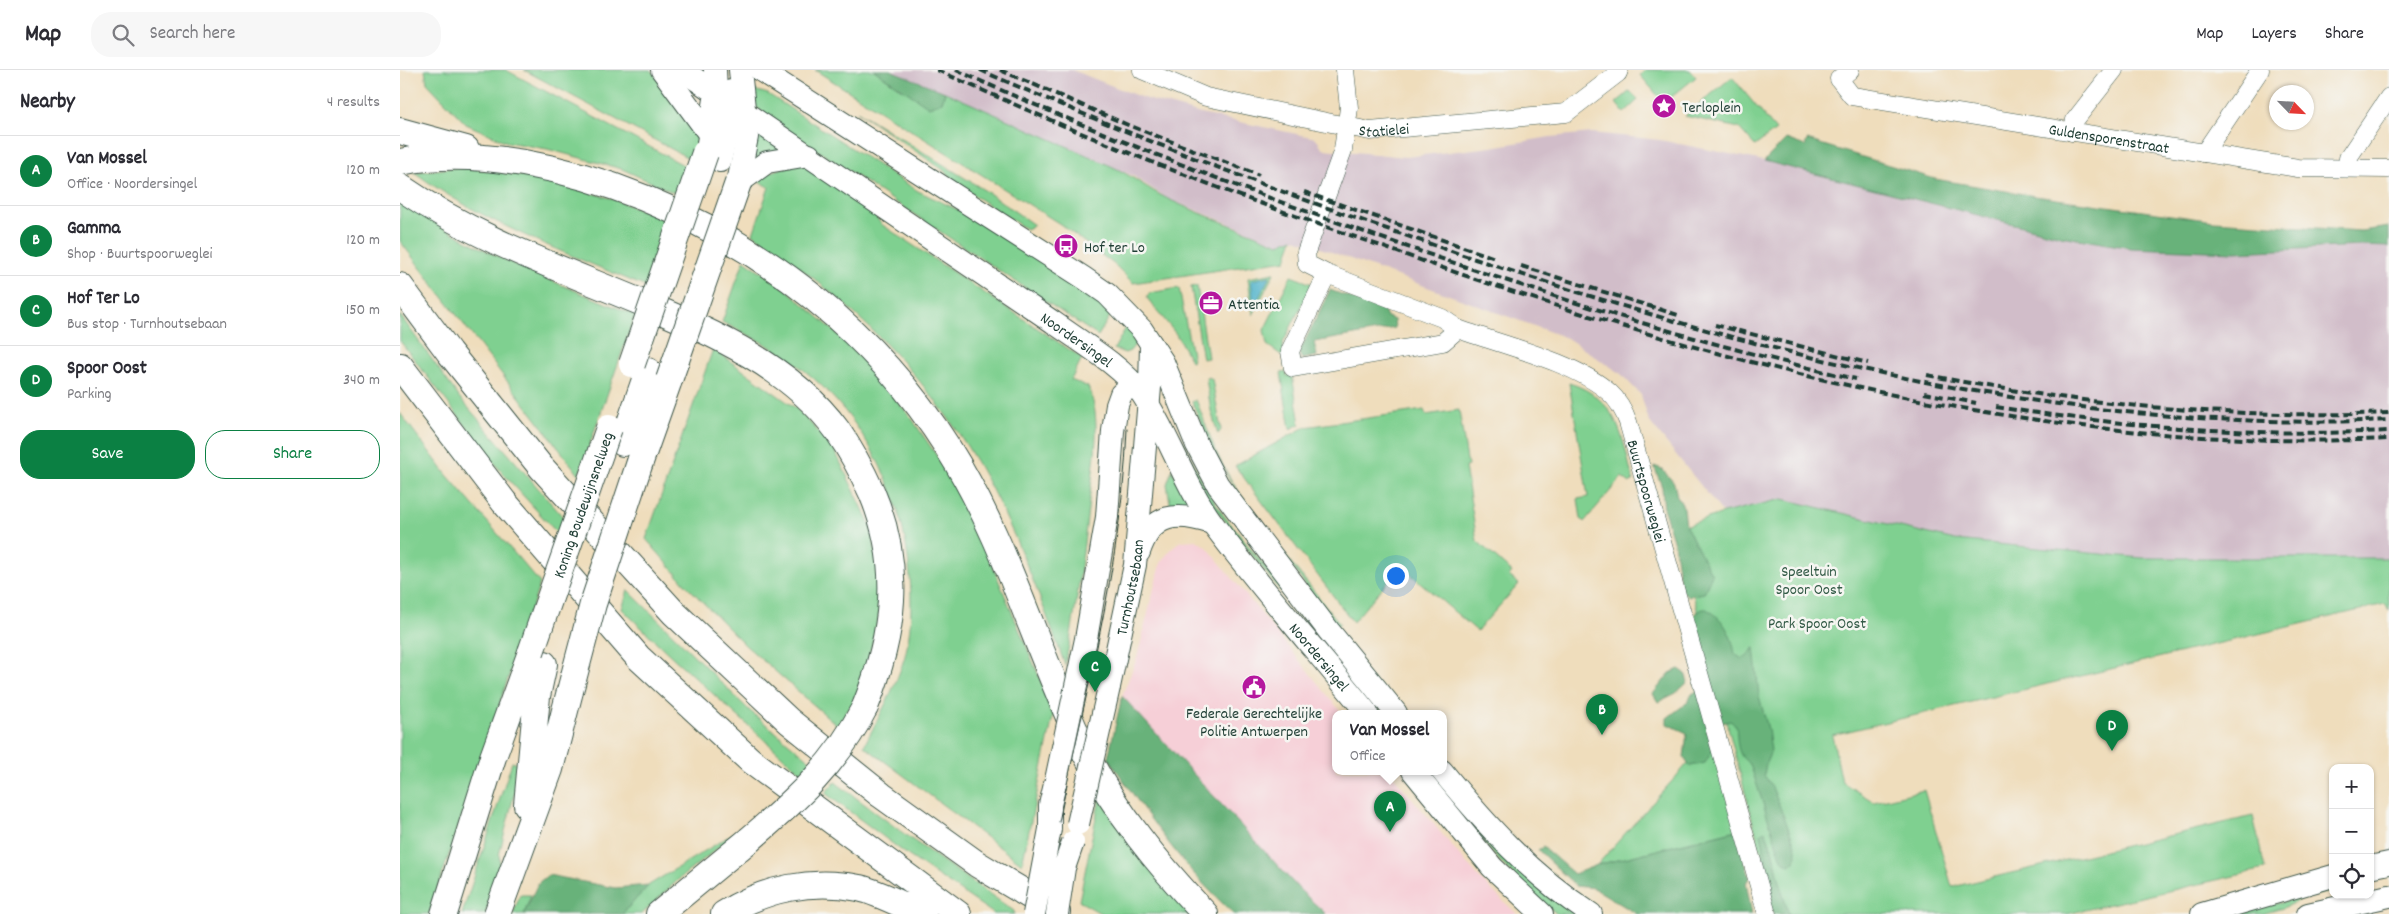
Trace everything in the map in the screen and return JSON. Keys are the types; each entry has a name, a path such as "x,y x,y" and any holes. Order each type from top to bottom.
{"highway":[{"path":"400,131 525,164 608,183 666,207 736,242 791,279 821,302 875,354 923,412 949,449 971,489 994,537 1048,672 1099,778 1152,853 1205,914"},
{"path":"400,162 451,157 525,164"},
{"name":"Koning Boudewijnsnelweg","path":"444,914 489,766 537,658 624,444 724,161"},
{"path":"497,914 525,833 550,769 602,576 624,444 724,161"},
{"path":"400,187 487,237 692,325 730,344 778,374 825,416 836,429 858,463 884,528 892,574 889,625 884,653 865,707 851,734 819,777 748,840 659,914"},
{"path":"400,286 460,367 541,467 674,613 789,721 881,794 976,864 1058,914"},
{"path":"400,366 504,502 638,657 751,761 958,914"},
{"path":"525,833 537,696 537,658"},
{"path":"724,914 768,891 820,884 861,888 923,914"}],"main road":[{"path":"662,70 724,161"},
{"name":"Noordersingel","path":"682,70 1060,327 1104,358 1144,392 1185,478 1212,523 1365,710"},
{"path":"715,70 731,103"},
{"path":"728,70 731,103"},
{"path":"724,161 731,103 740,70"},
{"name":"Noordersingel","path":"760,70 1084,278 1123,308 1164,362 1197,445 1218,485 1329,630 1394,710"},
{"path":"724,161 767,162 809,156"},
{"name":"Turnhoutsebaan","path":"1058,914 1064,868 1076,833 1135,565 1144,392 1151,343"},
{"path":"1144,392 1178,396"},
{"name":"Turnhoutsebaan","path":"1034,914 1050,829 1050,805 1086,639 1106,526 1117,405 1121,394 1144,392"},
{"path":"1135,565 1144,538 1155,523 1170,518 1182,517 1212,523"},
{"path":"1416,775 1492,868 1542,914"},
{"path":"1445,775 1490,828 1520,858 1550,886 1591,914"},
{"path":"2374,866 2389,862"},
{"path":"2202,914 2329,877"},
{"path":"2308,914 2389,896"}],"street":[{"name":"Statielei","path":"1142,70 1206,97 1370,131 1566,112 1618,73 1619,70"},
{"path":"1345,70 1349,108 1346,127"},
{"path":"2072,132 2075,120 2114,70"},
{"path":"2204,152 2260,70"},
{"name":"Guldensporenstraat","path":"1844,74 1852,96 2298,168 2389,169"},
{"path":"2348,168 2348,158 2389,97"},
{"name":"Buurtspoorweglei","path":"1346,127 1343,150 1306,260 1309,266 1442,318 1458,329 1575,371 1605,389 1623,410 1765,910"},
{"path":"1327,274 1290,351 1293,368 1443,342 1458,329"}],"shaded area":[{"path":"890,70 1072,70 1143,98 1201,114 1316,138 1323,149 1406,157 1592,133 1660,140 1764,161 2061,236 2131,248 2235,252 2362,246 2389,247 2389,558 2142,558 1955,540 1783,499 1723,513 1649,421 1641,395 1620,373 1567,338 1293,238 1280,244 1168,199 1133,176"},
{"path":"1196,540 1207,547 1340,710 1332,710 1332,775 1392,775 1479,878 1517,914 1326,914 1300,890 1122,696 1137,658 1159,568 1163,559 1175,545 1182,541"}],"green space":[{"path":"425,70 506,70 689,168 679,195 622,169 547,149 507,142 466,124 427,83"},
{"path":"524,70 650,70 655,74 698,132 692,160"},
{"path":"815,70 874,70 901,89 942,102 945,92 1111,166 1168,199 1195,211 1279,244 1293,238 1286,260 1133,283 1115,265 1060,224"},
{"path":"874,70 890,70 945,92 942,102 929,107"},
{"path":"1646,70 1690,70 1696,77 1664,103 1640,75"},
{"path":"1732,77 1776,130 1755,146 1739,128 1685,116"},
{"path":"754,90 768,94 918,191 967,214 1095,296 1113,311 1098,336 773,121 755,106"},
{"path":"1630,91 1638,100 1624,113 1616,103"},
{"path":"857,111 989,193 1034,225 1026,229 964,189 942,169"},
{"path":"752,130 784,148 754,159"},
{"path":"1786,139 1805,146 1807,140 1935,179 2035,196 2214,221 2361,231 2389,227 2389,247 2361,246 2235,252 2131,248 2061,236 1764,161"},
{"path":"800,162 869,207 881,224 1082,358 1071,380 1088,387 1093,400 1096,447 1078,587 1065,665 1015,537 978,464 956,430 906,366 849,308 786,257 753,234 769,187 753,178"},
{"path":"464,167 537,178 610,198 670,221 646,287 497,222 440,190 414,172"},
{"path":"400,199 427,218 485,250 544,278 635,315 579,475 400,241"},
{"path":"744,260 785,288 849,344 910,416 939,459 974,522 1054,712 1022,864 864,746 897,679 908,644 911,620 911,594 903,529 895,501 884,474 854,423 836,400 815,379 784,355 722,322"},
{"path":"1274,273 1253,315 1248,278"},
{"path":"1291,276 1312,284 1283,343 1284,357 1267,345 1264,330"},
{"path":"1197,286 1208,358 1203,359 1191,287"},
{"path":"1179,288 1193,360 1191,361 1176,334 1147,298 1149,293"},
{"path":"1330,290 1384,310 1386,316 1394,320 1395,328 1314,342 1317,356 1302,359 1299,354 1300,351"},
{"path":"400,315 459,397 564,518 558,534 499,469 400,341"},
{"path":"1128,324 1137,342 1130,351 1125,353 1114,349"},
{"path":"713,349 797,409 833,447 871,526 880,581 879,616 860,692 838,726 744,644 687,586 646,539"},
{"path":"1286,372 1287,376 1292,375 1300,424 1290,429 1281,373"},
{"path":"1206,378 1212,379 1221,430 1218,434 1211,411"},
{"path":"1569,383 1598,398 1608,409 1621,434 1633,480 1630,483 1622,477 1584,522 1581,519 1578,499 1588,497"},
{"path":"1196,400 1222,464 1257,519 1233,486 1210,444 1192,402"},
{"path":"1424,410 1426,415 1459,410 1468,466 1465,467 1477,541 1512,572 1509,576 1519,584 1477,631 1408,572 1394,574 1353,622 1235,466 1305,427"},
{"path":"400,413 447,475 540,583 429,914 400,914"},
{"path":"1182,441 1202,481 1222,513 1381,710 1376,710 1209,501 1180,447"},
{"path":"1654,466 1662,469 1674,483 1677,496 1684,508 1686,526 1712,575 1704,593 1688,596 1681,590 1674,543 1664,510 1662,487"},
{"path":"1172,470 1193,509 1171,509 1167,484"},
{"name":"Park Spoor Oost","path":"1783,499 1955,540 2142,558 2389,558 2389,611 2385,604 1832,735 1842,782 1874,802 1924,790 1952,887 2253,816 2265,869 2067,914 1777,914 1676,529 1723,513"},
{"path":"1265,529 1340,624 1336,627"},
{"path":"628,590 750,711 812,762 801,773 671,656 622,609"},
{"path":"1704,608 1711,611 1726,627 1732,640 1735,654 1742,659 1749,655 1754,647 1759,696 1768,729 1771,751 1764,775 1772,787 1795,845 1797,855 1794,862 1789,865 1783,861 1778,849 1750,764 1740,752 1737,742 1736,725 1730,721 1722,723 1715,746 1705,763 1690,766 1684,757 1687,733 1667,724 1667,718 1688,702 1692,694 1697,691 1693,621 1695,614"},
{"path":"1679,669 1685,673 1688,682 1676,693 1658,702 1653,694 1670,673"},
{"path":"1122,696 1300,890 1326,914 1234,914 1199,879 1166,840 1108,758"},
{"path":"1706,721 1737,830 1597,865 1698,752"},
{"path":"512,762 518,763 520,771 499,855 500,871 485,914 462,914"},
{"path":"1428,775 1433,775 1485,837 1575,914 1557,914 1525,888 1497,858"},
{"path":"835,782 907,836 1014,911 1014,914 994,914 909,856 825,793"},
{"path":"1100,798 1193,914 1102,914 1079,901"},
{"path":"744,827 679,879 642,914 622,914 649,885"},
{"path":"1737,830 1750,879 1746,882 1752,914 1637,914 1594,888 1576,886 1538,850 1543,847 1574,874 1597,865"},
{"path":"1765,831 1789,914 1773,914 1762,874 1766,860 1761,833"},
{"path":"548,875 615,888 649,885 622,914 524,914 538,883"},
{"path":"2329,889 2329,892 2303,898 2283,908 2262,914 2239,914"},
{"path":"520,895 531,895 524,914 513,914"}],"water":[{"path":"1270,276 1254,307 1251,280"}],"tram line":[{"path":"1043,914 1053,853 1104,613 1115,552 1123,491 1127,429"}],"railway":[{"path":"937,70 1098,140 1273,208 1522,295 1643,332 1765,365 1888,394 2012,416 2137,432 2263,440 2389,439"},
{"path":"956,70 1066,118 1177,163 1289,205 1458,264 1570,301 1684,335 1856,379"},
{"path":"980,70 1102,122 1225,170 1412,238 1587,295 1699,328 1811,357 1925,382 2039,401 2155,415 2271,421 2389,420"},
{"path":"1000,70 1128,125 1259,175"},
{"path":"1304,192 1495,258"},
{"path":"1521,266 1681,316"},
{"path":"1715,325 1868,363"},
{"path":"1927,375 2041,394 2157,408 2272,414 2389,413"},
{"path":"1924,393 1976,403"},
{"path":"1996,407 2094,420 2192,429 2290,433 2389,431"}],"place":[{"name":"Terloplein","path":"1664,106"},
{"name":"Hof ter Lo","path":"1066,246"},
{"name":"Attentia","path":"1211,303"},
{"name":"Federale Gerechtelijke Politie Antwerpen","path":"1254,687"},
{"name":"Hof Ter Lo","path":"1095,692"},
{"name":"Gamma","path":"1602,735"},
{"name":"Spoor Oost","path":"2112,751"},
{"name":"Van Mossel","path":"1390,832"}],"park label":[{"name":"Speeltuin Spoor Oost","path":"1809,579"}]}
